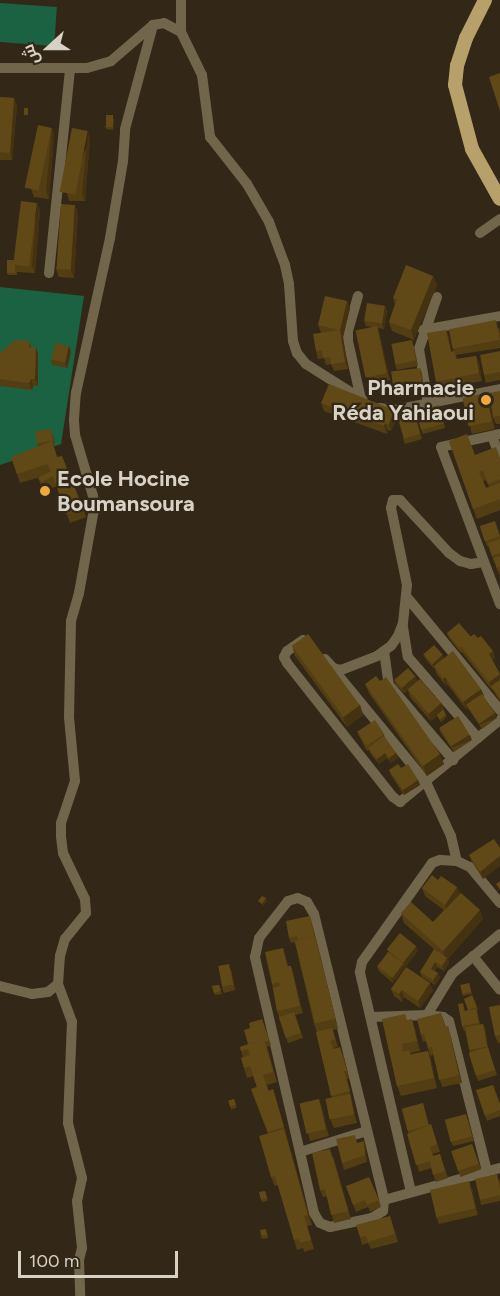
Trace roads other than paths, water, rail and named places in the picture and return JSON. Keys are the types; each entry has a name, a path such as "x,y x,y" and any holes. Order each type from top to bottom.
{"main road":[{"path":"485,0 466,38 457,66 455,85 472,149 500,199"}],"street":[{"path":"181,0 181,32 202,75 210,137 247,184 269,222 277,244 289,284 293,341 297,354 306,364 361,399 382,409 395,410 500,390"},
{"path":"0,68 70,70 111,61 153,25 164,23 181,32"},
{"path":"80,1296 79,1260 82,1248 77,1201 82,1178 68,1123 72,1022 58,984 60,956 65,939 86,913 85,899 63,853 61,836 61,823 75,781 69,717 70,621 79,593 94,509 93,496 75,435 76,393 110,238 123,160 124,129 153,25"},
{"path":"49,273 70,70"},
{"path":"480,233 500,219"},
{"path":"358,296 348,341 361,399"},
{"path":"428,403 419,349 423,330 437,297"},
{"path":"423,330 500,316"},
{"path":"500,456 496,435 441,447 500,604"},
{"path":"333,668 341,670 384,651 398,636 403,623 406,571 391,508 393,500 400,500 408,507 449,553 460,561 471,564 483,562"},
{"path":"406,596 500,710"},
{"path":"403,623 408,657 478,738"},
{"path":"457,861 451,836 426,782 310,640 304,639 287,651 284,657 393,797 400,802 405,800 426,782 453,760 478,738 500,720"},
{"path":"384,651 388,685 453,760"},
{"path":"411,1192 360,972 362,962 427,867 440,860 457,861 477,873 500,903"},
{"path":"298,898 307,902 314,914 384,1200 383,1211 372,1218 330,1227 320,1223 314,1213 300,1152 255,957 259,938 288,901 298,898"},
{"path":"427,1016 452,974 500,933"},
{"path":"473,957 500,990"},
{"path":"0,986 32,994 48,992 58,984"},
{"path":"371,1017 427,1016 442,1017 448,1021 453,1033 487,1171"},
{"path":"300,1152 367,1131"},
{"path":"384,1200 500,1168"}],"place":[{"name":"Pharmacie Réda Yahiaoui","path":"486,400"},
{"name":"Ecole Hocine Boumansoura","path":"45,491"}]}
